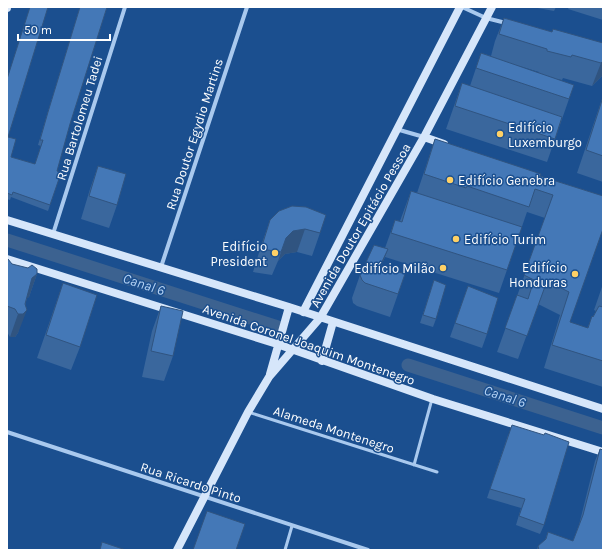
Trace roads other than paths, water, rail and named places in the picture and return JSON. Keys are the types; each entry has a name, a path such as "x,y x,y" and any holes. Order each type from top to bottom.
{"main road":[{"name":"Avenida Doutor Epitácio Pessoa","path":"303,312 396,128 461,7"},
{"name":"Avenida Doutor Epitácio Pessoa","path":"177,550 248,412 269,377 320,318 424,137 492,7"},
{"path":"424,137 454,148"},
{"name":"Avenida Coronel Joaquim Montenegro","path":"7,220 289,307 320,318 332,325 603,409"},
{"name":"Avenida Coronel Joaquim Montenegro","path":"7,259 277,344 433,399 603,452"},
{"path":"269,377 277,344 289,307"},
{"path":"322,361 332,325"}],"street":[{"name":"Rua Bartolomeu Tadei","path":"53,234 125,7"},
{"name":"Rua Doutor Egydio Martins","path":"161,268 247,7"},
{"path":"461,7 486,18 508,24"},
{"path":"396,128 424,137"},
{"name":"Rua Ricardo Pinto","path":"7,432 368,550"}],"lane":[{"path":"414,465 433,399"},
{"name":"Alameda Montenegro","path":"248,412 437,472"},
{"path":"285,550 292,526"}],"waterway":[{"name":"Canal 6","path":"7,240 281,328"},
{"name":"Canal 6","path":"408,365 603,428"}],"place":[{"name":"Edifício Luxemburgo","path":"500,134"},
{"name":"Edifício Genebra","path":"450,180"},
{"name":"Edifício Turim","path":"456,239"},
{"name":"Edifício President","path":"275,253"},
{"name":"Edifício Milão","path":"443,268"},
{"name":"Edifício Honduras","path":"575,274"}]}
